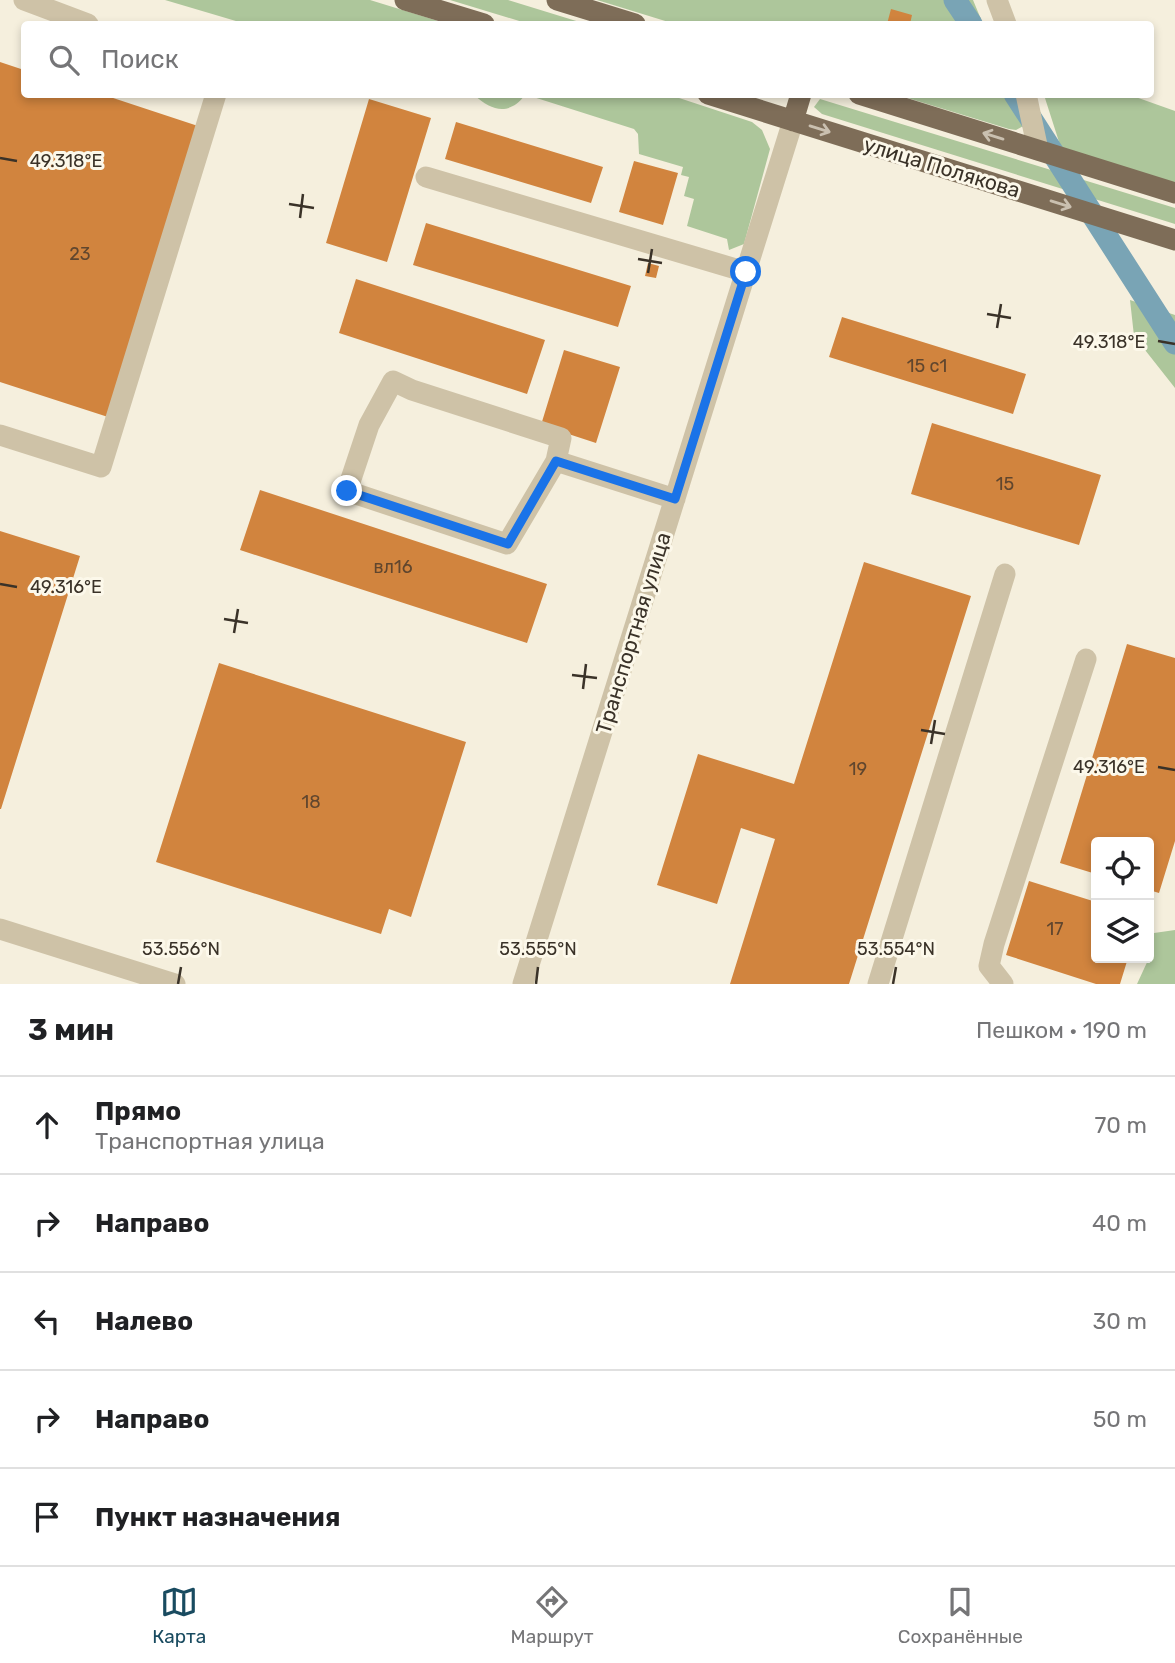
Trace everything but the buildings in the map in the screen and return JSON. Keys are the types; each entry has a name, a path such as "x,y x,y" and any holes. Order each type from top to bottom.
{"main road":[{"path":"405,0 474,21"},
{"path":"558,0 625,21"},
{"name":"улица Полякова","path":"721,98 1175,240"},
{"path":"793,121 801,98"},
{"path":"872,98 1175,193"}],"street":[{"path":"23,0 80,21"},
{"path":"997,0 1005,21"},
{"path":"0,435 101,467 215,98"},
{"path":"1027,98 1038,150"},
{"name":"Транспортная улица","path":"523,984 793,121"},
{"path":"426,177 746,272"},
{"path":"393,381 412,390 561,438 556,461 508,544 347,491 369,425 393,381"},
{"path":"556,461 675,499"},
{"path":"878,984 1005,574"},
{"path":"1003,984 989,966 994,944 1086,659"},
{"path":"0,929 175,984"}],"green space":[{"path":"165,0 370,0 438,21 236,21"},
{"path":"450,0 508,0 576,21 519,21"},
{"path":"597,0 973,0 982,21 665,21"},
{"path":"478,98 522,98 507,108 487,105"},
{"path":"536,98 679,98 752,122 762,130 770,149 744,244 729,250 727,239 687,226 694,199 684,196 689,177 681,175 683,167 639,154 638,134 634,129"},
{"path":"908,98 1021,98 1027,124 1016,130"},
{"path":"1045,98 1138,98 1175,111 1175,183 1061,148"},
{"path":"820,99 1175,208 1175,224 822,114 814,107"},
{"path":"1130,300 1175,315 1175,388 1134,336"},
{"path":"1175,930 1175,984 1137,984 1147,963 1154,963 1154,933"}],"waterway":[{"path":"955,0 969,21"},
{"path":"1018,98 1175,343"}],"route":[{"path":"347,491 508,544 556,461 675,499 746,272"}]}
